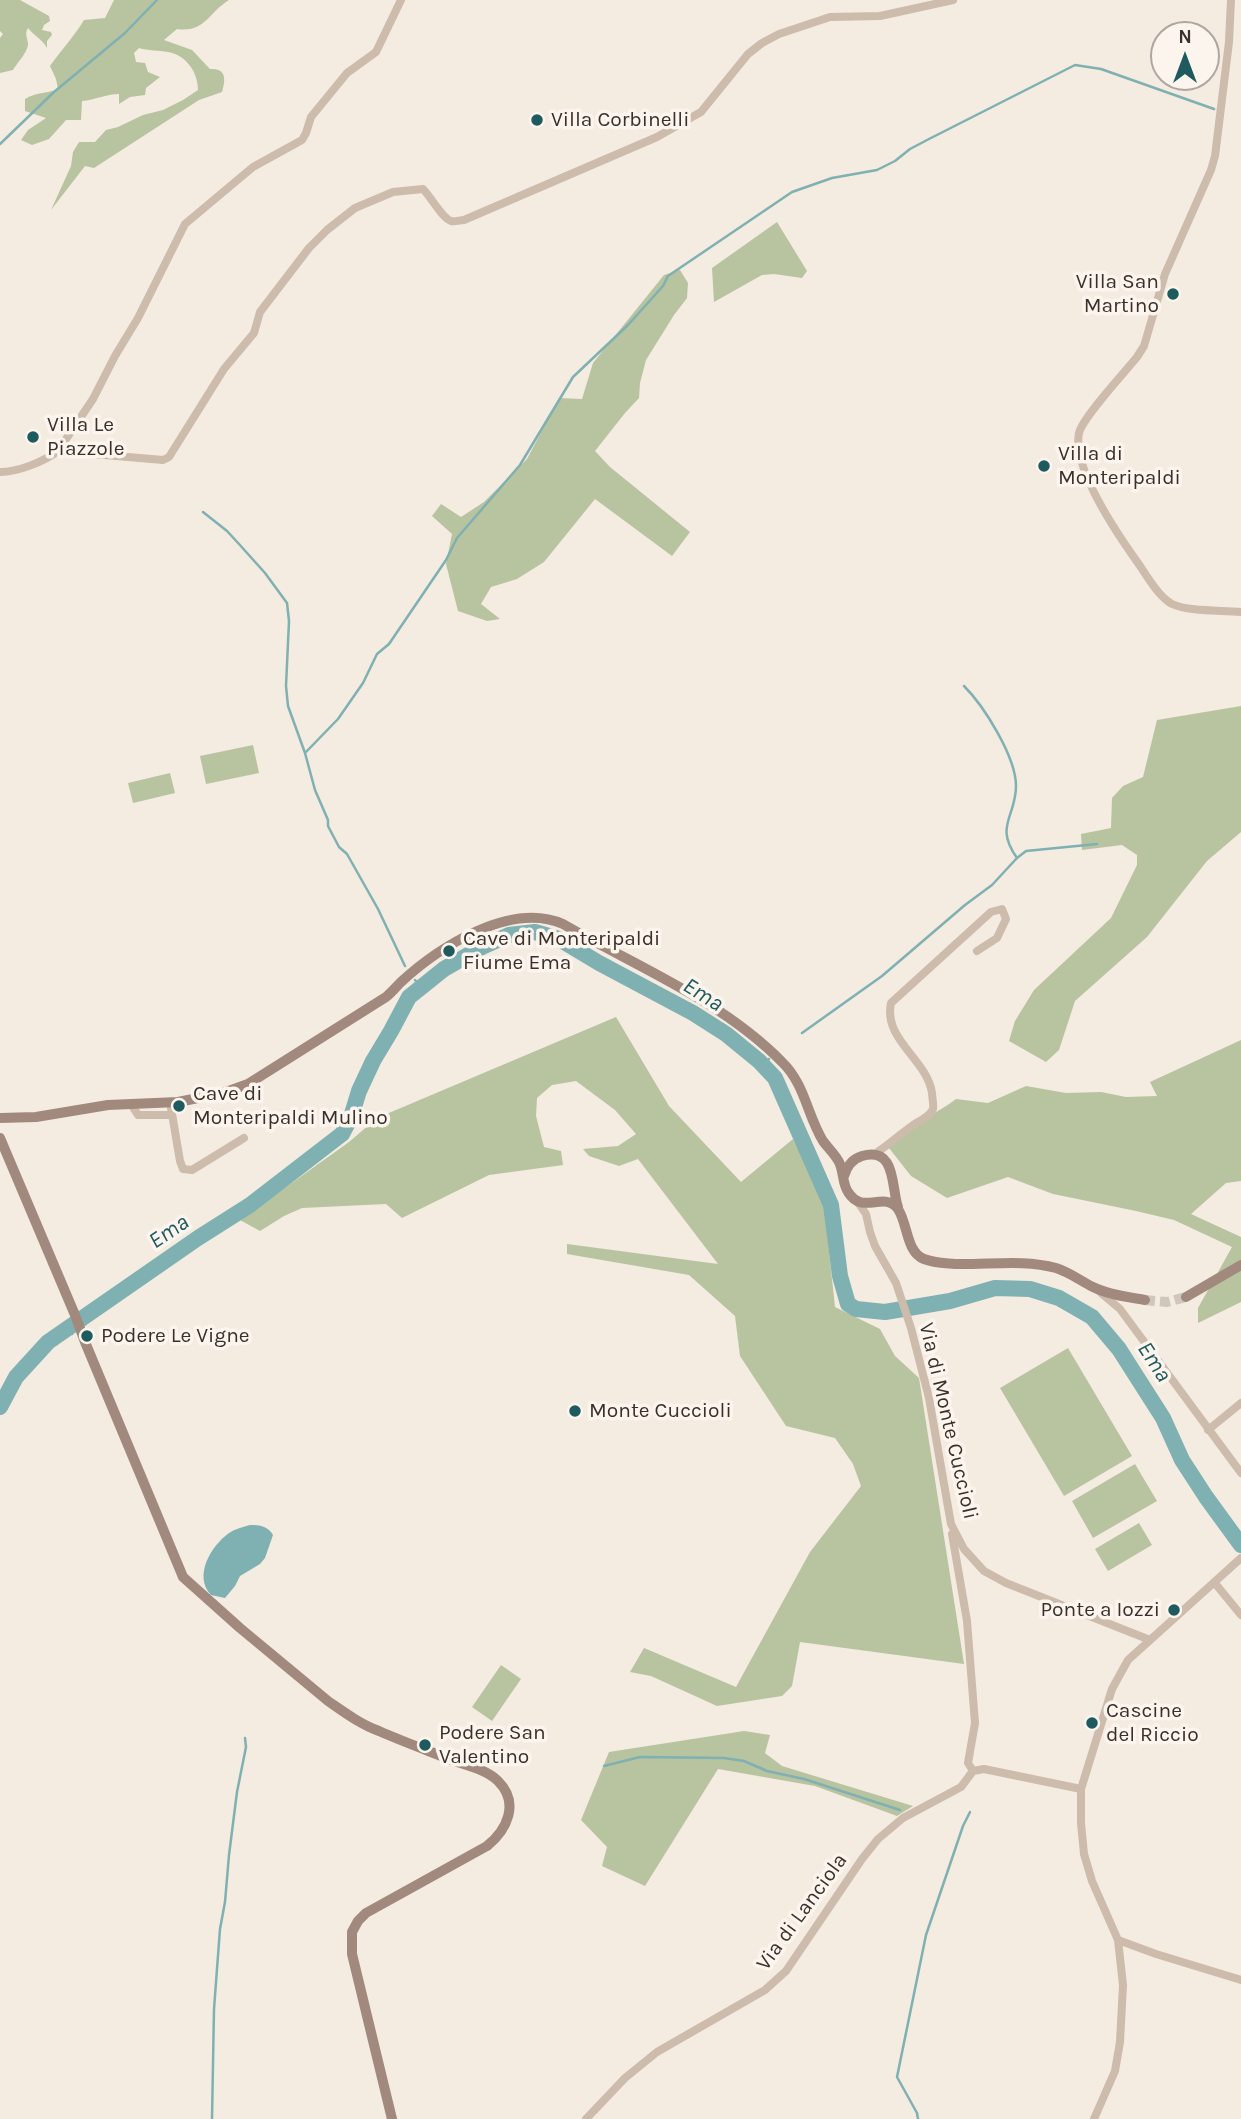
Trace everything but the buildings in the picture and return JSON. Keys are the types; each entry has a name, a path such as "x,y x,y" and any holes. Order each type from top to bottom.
{"street":[{"path":"0,472 26,466 58,451 93,398 138,318 184,224 253,167 302,139 311,117 347,73 376,52 401,0"},
{"path":"58,451 163,460 169,457 223,369 254,333 260,312 291,269 327,230 355,208 393,192 423,189 442,215 451,221 464,220 657,137 701,112 748,54 779,34 830,17 880,16 953,0"},
{"path":"1231,0 1228,51 1212,170 1165,274 1144,346 1081,425 1077,445 1088,479 1109,521 1144,572 1168,601 1183,607 1241,612"},
{"path":"844,1176 851,1162 861,1156 873,1155 889,1145 901,1132 927,1117 932,1111 930,1081 892,1027 888,1016 891,1003 991,912 1002,909 1006,919 997,938 977,951"},
{"path":"0,1118 36,1117 108,1105 199,1099 248,1084 386,997 429,960 462,939 507,921 533,917 563,924 679,988 747,1032 782,1062 797,1080 820,1134 844,1176 845,1187 857,1201 869,1204 880,1201 887,1197 893,1183"},
{"path":"170,1102 183,1169 192,1170 244,1138"},
{"path":"131,1104 138,1115 172,1115"},
{"path":"0,1138 186,1581 349,1716 376,1730 482,1771 499,1782 506,1793 508,1816 502,1833 495,1840 366,1913 354,1926 354,1966 392,2119"},
{"path":"886,1162 889,1145"},
{"path":"834,1155 851,1162"},
{"path":"873,1155 886,1162 893,1173 893,1194 917,1255 937,1263 1021,1263 1056,1268 1096,1289 1120,1309 1241,1473"},
{"name":"Via di Monte Cuccioli","path":"857,1201 869,1223 876,1246 896,1283 911,1328 929,1398 951,1524 964,1549 984,1571 1006,1583 1150,1640"},
{"path":"869,1223 872,1209 880,1201 894,1205 902,1216"},
{"path":"1186,1297 1241,1265"},
{"path":"1096,1289 1145,1300"},
{"path":"1208,1430 1241,1404"},
{"path":"951,1524 967,1621 975,1723 968,1763 973,1771 984,1769 1081,1789"},
{"path":"1094,2119 1115,2071 1120,2042 1123,1985 1118,1940 1092,1881 1084,1854 1081,1789 1112,1689 1128,1660 1241,1558"},
{"path":"1214,1582 1241,1615"},
{"name":"Via di Lanciola","path":"586,2119 625,2078 657,2052 765,1990 786,1971 878,1839 903,1818 961,1787 973,1771"},
{"path":"1118,1940 1241,1980"}],"green space":[{"path":"0,0 20,0 49,16 50,21 42,30 51,32 52,35 47,41 47,48 28,28 28,45 24,55 13,70 0,73 0,38 3,34 0,31"},
{"path":"114,0 229,0 200,25 177,29 164,40 192,50 210,69 222,72 222,92 199,100 94,168 85,166 51,210 79,142 95,142 106,130 163,110 198,90 190,65 180,57 168,52 139,48 134,53 136,62 145,63 148,72 160,77 146,88 145,95 130,97 119,104 119,94 82,101 81,120 66,120 49,139 32,145 21,140 28,130 46,118 25,111 25,99 58,89 50,66 84,20 105,18"},
{"path":"777,222 807,271 802,278 762,275 714,302 712,268"},
{"path":"680,270 688,283 687,298 646,360 639,398 595,451 610,467 690,532 672,556 595,499 544,562 517,579 491,587 481,604 500,619 487,621 458,611 446,564 452,534 432,516 441,504 461,517 484,502 527,459 559,398 582,399 593,363 664,275"},
{"path":"1241,706 1241,832 1207,861 1147,937 1075,1001 1059,1050 1046,1062 1009,1041 1015,1021 1034,990 1111,918 1137,865 1137,855 1122,845 1082,850 1081,834 1111,828 1112,798 1123,786 1143,777 1157,720"},
{"path":"253,745 259,773 206,784 200,756"},
{"path":"170,773 175,793 133,803 128,783"},
{"path":"616,1017 669,1106 741,1182 793,1139 823,1196 835,1307 880,1329 895,1356 919,1378 964,1664 800,1642 792,1686 782,1696 717,1706 651,1676 630,1672 644,1648 736,1687 810,1552 861,1486 853,1464 835,1438 786,1426 740,1356 735,1316 689,1275 567,1254 567,1244 718,1264 638,1159 619,1166 589,1156 583,1149 618,1146 636,1134 615,1110 576,1081 552,1085 537,1098 536,1116 544,1147 561,1151 563,1165 489,1175 402,1218 386,1204 302,1208 260,1231 240,1220 349,1142 377,1118"},
{"path":"1241,1040 1241,1181 1226,1183 1191,1214 1241,1237 1241,1302 1198,1323 1198,1308 1232,1247 1174,1220 1053,1194 1008,1177 947,1198 911,1176 889,1148 902,1133 956,1099 988,1103 1026,1086 1066,1093 1101,1092 1126,1097 1157,1096 1150,1082"},
{"path":"1068,1348 1132,1456 1064,1496 1000,1388"},
{"path":"1135,1464 1157,1501 1093,1538 1072,1501"},
{"path":"1139,1523 1152,1545 1108,1571 1095,1549"},
{"path":"501,1665 521,1679 492,1721 472,1707"},
{"path":"744,1731 770,1735 765,1753 782,1766 913,1806 897,1816 815,1786 718,1769 645,1886 602,1866 607,1847 581,1820 609,1752"}],"water":[{"path":"250,1525 263,1527 273,1535 265,1558 240,1576 225,1598 211,1595 206,1587 204,1570 211,1553 229,1533"}],"waterway":[{"path":"0,144 54,92 125,33 157,0"},
{"path":"305,753 338,719 363,683 377,654 389,644 446,560 457,538 520,465 573,377 628,325 663,286 668,276 792,192 832,178 877,170 910,149 1075,65 1101,69 1214,109"},
{"path":"203,512 227,531 265,573 287,603 288,706 315,790 328,826 378,909 405,966"},
{"path":"964,686 981,706 1011,761 1016,786 1007,838 1017,858"},
{"path":"802,1033 882,976 992,885 1026,851 1097,844"},
{"name":"Ema","path":"0,1407 16,1377 48,1342 250,1205 342,1134 373,1061 409,997 444,969 482,947 509,935 535,932 559,939 693,1013 726,1034 775,1078 831,1205 840,1276 848,1304 856,1309 885,1312 950,1301 995,1288 1030,1289 1059,1298 1092,1317 1119,1349 1163,1418 1182,1460 1241,1545"},
{"path":"415,980 421,987"},
{"path":"762,1064 769,1059"},
{"name":"Ema","path":"69,1327 72,1334"},
{"path":"212,2119 214,2009 220,1929 237,1792 246,1747 245,1738"},
{"path":"604,1766 640,1757 724,1758 744,1761 767,1771 804,1779 900,1810"},
{"path":"918,2119 897,2077 926,1935 970,1812"}],"tunnel":[{"path":"1145,1300 1167,1302 1186,1297"}],"place":[{"name":"Villa Corbinelli","path":"537,120"},
{"name":"Villa San Martino","path":"1173,294"},
{"name":"Villa Le Piazzole","path":"33,437"},
{"name":"Villa di Monteripaldi","path":"1044,466"},
{"name":"Cave di Monteripaldi Fiume Ema","path":"449,951"},
{"name":"Cave di Monteripaldi Mulino","path":"179,1106"},
{"name":"Podere Le Vigne","path":"87,1336"},
{"name":"Monte Cuccioli","path":"575,1411"},
{"name":"Ponte a Iozzi","path":"1174,1610"},
{"name":"Cascine del Riccio","path":"1092,1723"},
{"name":"Podere San Valentino","path":"425,1745"}]}
